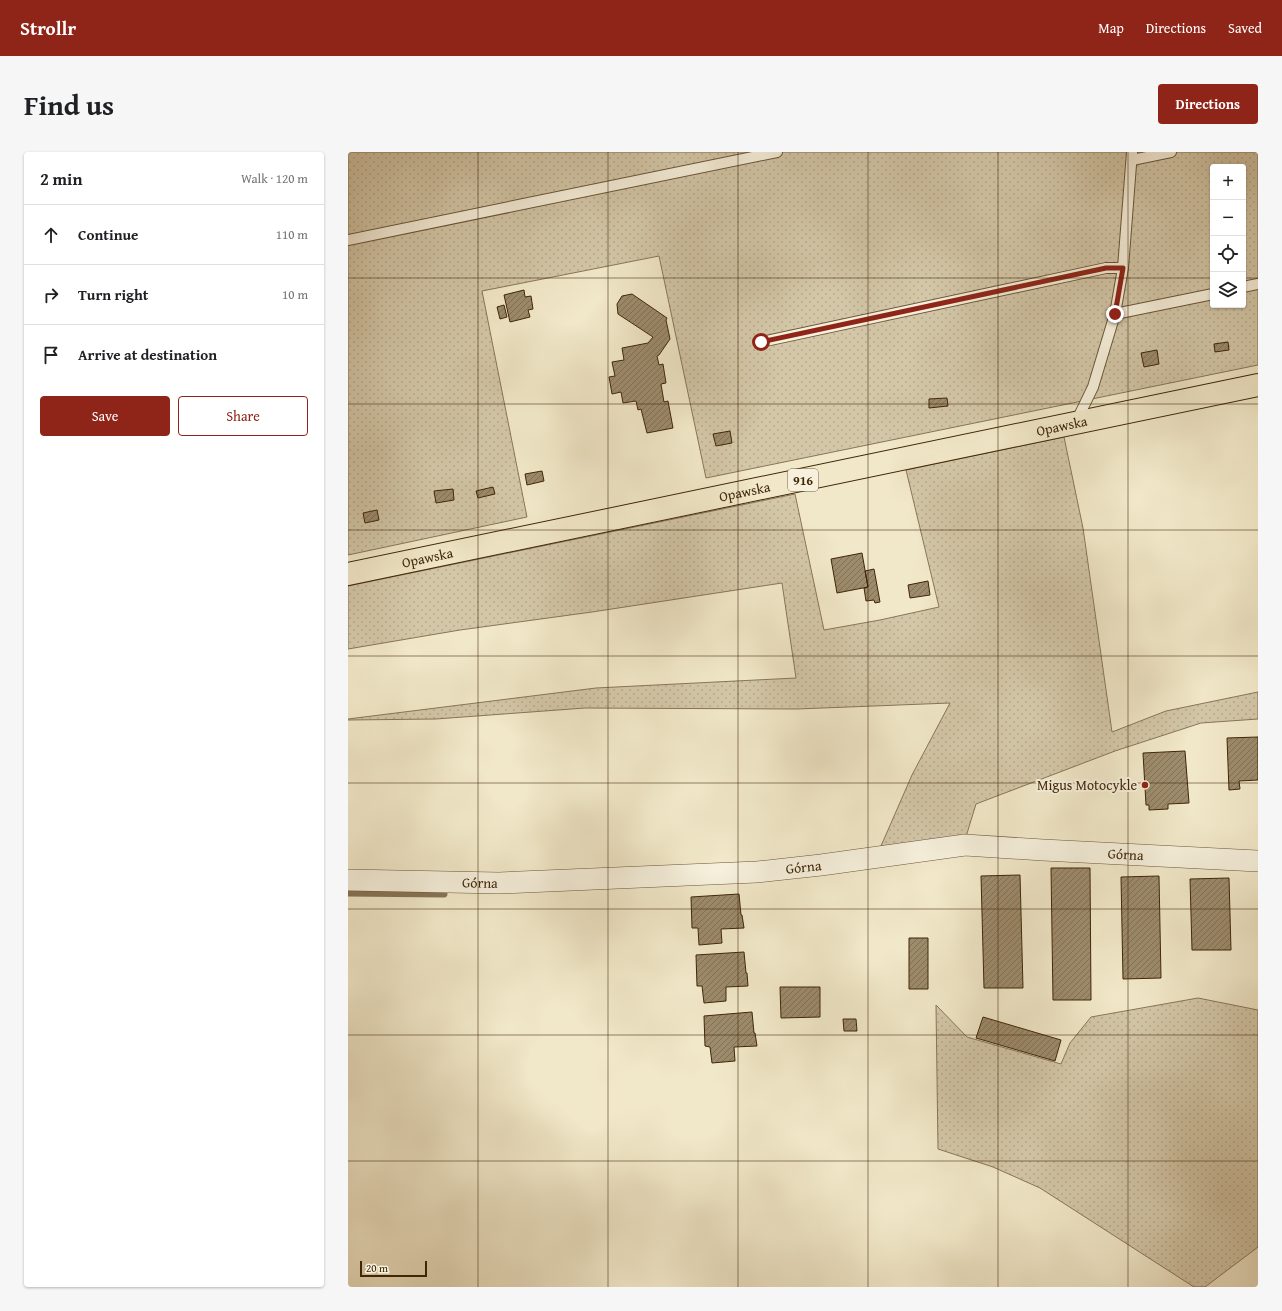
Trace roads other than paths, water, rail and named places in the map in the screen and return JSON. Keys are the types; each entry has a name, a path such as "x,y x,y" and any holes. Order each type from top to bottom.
{"main road":[{"name":"Opawska","path":"348,574 1258,386"}],"street":[{"name":"Górna","path":"348,880 499,882 757,872 821,865 965,845 1258,861"}],"lane":[{"path":"348,240 777,152"},
{"path":"1076,423 1093,387 1115,314 1123,268 1132,156 1171,152"},
{"path":"761,342 1106,268 1123,268"},
{"path":"1246,287 1258,284"},
{"path":"1115,314 1210,295"}],"waterway":[{"path":"348,893 444,894"}],"place":[{"name":"Migus Motocykle","path":"1145,785"}]}
